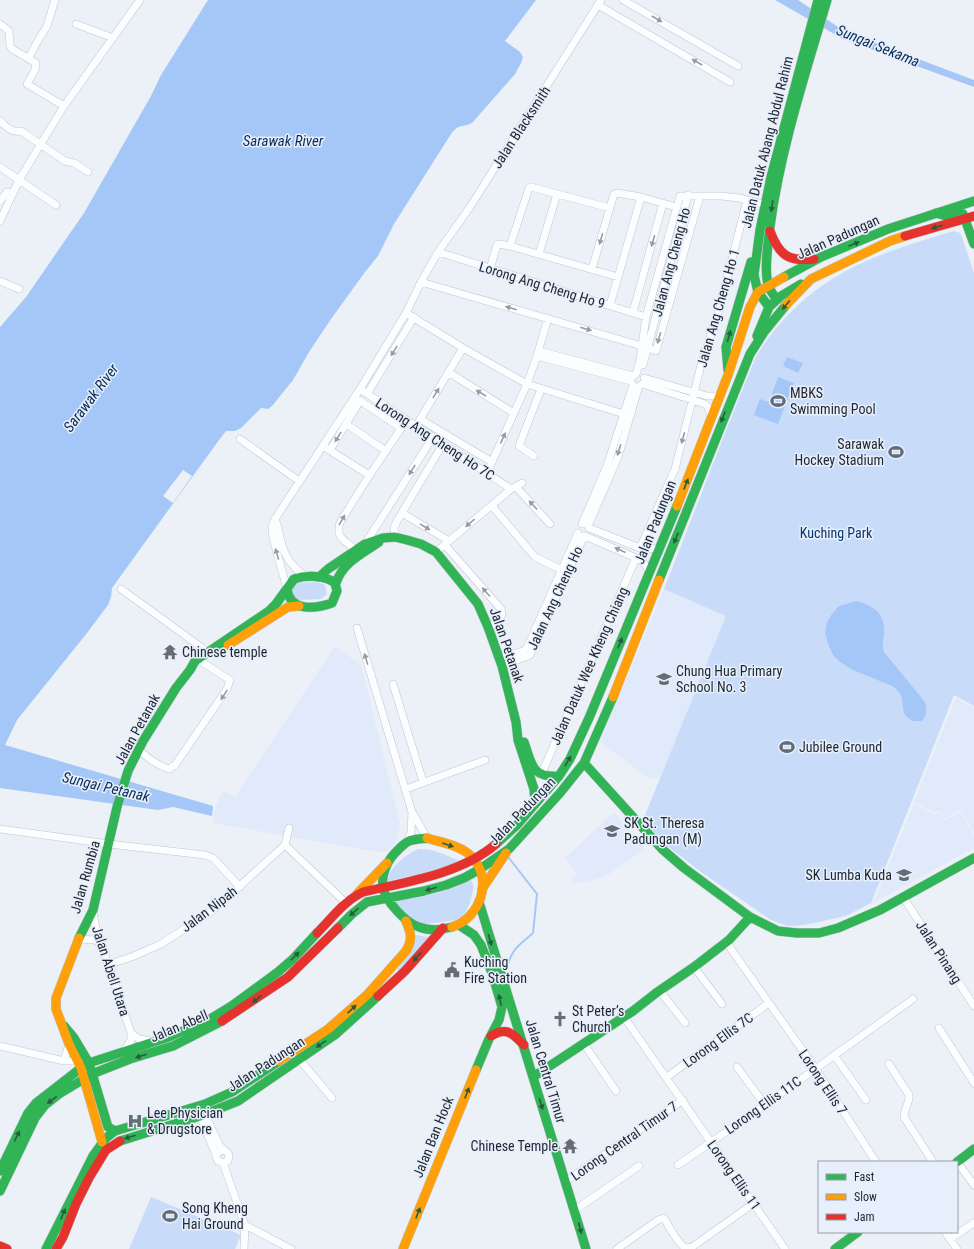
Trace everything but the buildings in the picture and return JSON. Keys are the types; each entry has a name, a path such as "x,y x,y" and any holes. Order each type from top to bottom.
{"main road":[{"name":"Jalan Datuk Abang Abdul Rahim","path":"768,285 769,228 774,196 819,6 827,0"},
{"name":"Jalan Datuk Abang Abdul Rahim","path":"758,292 754,275 764,204 813,30"},
{"name":"Jalan Padungan","path":"383,887 442,872 456,867 486,852 517,825 535,802 559,776 570,759 589,718 660,549 728,375 750,307 758,292 768,285 821,258 888,229 974,201"},
{"path":"936,213 949,217 962,214 970,217 974,244"},
{"name":"Jalan Padungan","path":"389,899 446,885 464,878 509,849 560,794 584,763 607,712 704,464 750,354 764,332 789,302 811,279 855,257 890,242 970,217"},
{"path":"769,228 773,240 779,250 790,258 803,260 821,258"},
{"path":"728,375 726,347 760,230"},
{"path":"750,354 769,307 781,296 811,279"},
{"path":"768,285 777,300"},
{"path":"758,292 769,307"},
{"name":"Jalan Petanak","path":"319,577 328,569 365,544 383,538 395,537 421,544 436,552 478,604 492,625 524,761 534,789 535,802"},
{"path":"336,584 327,577 305,576 295,579 289,584 287,590 288,598 294,604 299,606 321,607 332,603 336,595 336,584 339,572 345,566 370,550 383,538"},
{"name":"Jalan Petanak","path":"117,806 126,776 138,749 176,688 195,661 270,610 287,590"},
{"name":"Jalan Petanak","path":"190,670 288,607 299,606"},
{"name":"Jalan Petanak","path":"516,722 533,767 536,772 541,775"},
{"path":"584,763 662,849 684,868 750,917 778,930 797,933 819,933 838,928 880,910 974,858"},
{"path":"541,775 549,777 559,776"},
{"name":"Jalan Rumbia","path":"60,1022 56,1009 56,998 79,939 93,910 117,806"},
{"path":"355,896 397,850 408,842 427,838 464,851 473,858 480,869 482,889 480,902 474,914 459,925 443,928 422,929 415,927 406,921 385,894 383,887 384,875 388,861"},
{"path":"482,889 509,849"},
{"name":"Jalan Abell","path":"0,1171 28,1114 40,1099 83,1064 155,1042 210,1019 233,1005 278,972 293,959 346,903 355,896 363,892 383,887"},
{"name":"Jalan Abell","path":"0,1191 35,1118 45,1106 88,1076 130,1059 173,1046 215,1026 239,1012 288,977 359,908 367,902 389,899"},
{"name":"Jalan Central Timur","path":"480,902 492,947 524,1045 586,1249"},
{"path":"533,1077 624,1017 694,967 726,942 750,917"},
{"name":"Jalan Padungan","path":"46,1249 93,1156 106,1138 115,1131 205,1104 232,1092 327,1030 367,995 406,952 411,943 410,931 406,921"},
{"path":"459,925 473,934 480,941 497,987 502,1008 495,1028 490,1036"},
{"name":"Jalan Padungan","path":"56,1249 63,1237 76,1204 89,1178 106,1150 119,1141 202,1116 238,1101 336,1034 352,1021 405,971 443,928"},
{"path":"60,1022 69,1044 83,1064"},
{"path":"60,1022 74,1038 108,1127 115,1131"},
{"path":"490,1036 505,1030 524,1045"},
{"name":"Jalan Ban Hock","path":"403,1249 490,1036"},
{"path":"88,1076 102,1142"},
{"path":"958,1161 974,1149"},
{"path":"835,1249 857,1233"},
{"path":"0,1246 7,1249"}],"street":[{"path":"30,58 36,44 47,26 55,0"},
{"path":"0,221 19,180 64,106 140,0"},
{"path":"623,0 738,66"},
{"path":"599,2 730,82"},
{"name":"Jalan Blacksmith","path":"357,399 360,389 406,313 438,252 470,207 599,2"},
{"path":"0,24 9,31 10,46 12,49 30,58 36,63 27,84 64,106"},
{"path":"76,24 113,38"},
{"path":"0,121 11,130 16,132 21,131 65,161 74,163 88,172"},
{"path":"0,167 56,206"},
{"path":"510,246 529,188 531,187 610,208"},
{"path":"0,201 7,192 13,194"},
{"path":"592,269 614,194 616,193 641,197 676,207"},
{"path":"539,254 557,194"},
{"path":"688,195 721,196 764,204"},
{"name":"Jalan Ang Cheng Ho","path":"586,526 618,457 637,380 640,360 645,347 688,195 680,196 676,207 646,317 645,347"},
{"path":"421,282 548,318 656,351 700,196"},
{"path":"610,305 641,197"},
{"name":"Jalan Ang Cheng Ho 1","path":"694,396 701,365 718,313 747,200"},
{"path":"632,312 663,203"},
{"path":"490,269 497,245 499,244 618,277"},
{"name":"Lorong Ang Cheng Ho 9","path":"438,252 646,317"},
{"path":"0,281 19,289"},
{"path":"406,313 463,348 527,384 624,414"},
{"path":"367,394 414,317"},
{"path":"487,473 527,384 548,318"},
{"path":"416,426 463,348"},
{"path":"538,353 694,396 719,396"},
{"path":"448,372 514,413"},
{"name":"Jalan Ang Cheng Ho","path":"586,526 637,380"},
{"name":"Lorong Ang Cheng Ho 7C","path":"360,389 487,473 516,486 550,524"},
{"path":"534,456 519,446 541,389"},
{"path":"694,396 708,407 712,417"},
{"path":"640,548 675,469 694,396"},
{"path":"330,450 346,424 357,399"},
{"path":"357,399 401,428"},
{"path":"287,590 273,538 272,526 323,445 357,399"},
{"path":"420,419 492,462"},
{"path":"355,551 353,547 342,540 338,526 369,476 407,420"},
{"path":"346,424 386,451"},
{"path":"365,544 433,437"},
{"path":"240,439 299,481"},
{"path":"395,537 394,528 444,444"},
{"path":"323,445 369,476"},
{"path":"436,552 516,486"},
{"path":"492,506 535,557 562,570"},
{"path":"402,513 447,543 501,608 501,616 492,625"},
{"path":"275,519 279,527 280,537 286,556 293,568 305,576"},
{"path":"582,535 588,533 586,526"},
{"path":"650,572 643,562 582,535 577,528 586,526 640,548 660,549"},
{"name":"Jalan Ang Cheng Ho","path":"501,662 523,652 526,648 562,570 582,535"},
{"name":"Jalan Ang Cheng Ho","path":"501,662 530,655 582,535"},
{"name":"Jalan Datuk Wee Kheng Chiang","path":"541,775 636,558"},
{"path":"122,589 207,653"},
{"path":"356,628 412,812 427,838"},
{"path":"138,749 152,762 159,766 169,769 175,765 227,690 230,680 202,662"},
{"path":"393,684 423,782"},
{"path":"406,789 484,760"},
{"path":"408,842 411,832 412,812"},
{"path":"289,828 285,845 346,903"},
{"path":"0,829 208,856 213,858 240,887"},
{"name":"Jalan Nipah","path":"108,965 134,956 161,944 212,911 285,845"},
{"name":"Jalan Pinang","path":"903,897 974,1006"},
{"name":"Jalan Abell Utara","path":"93,910 95,925 131,1033"},
{"path":"79,939 95,940 102,944"},
{"name":"Lorong Ellis 7","path":"726,942 815,1068 875,1161"},
{"path":"694,967 722,1004"},
{"path":"660,991 685,1023"},
{"name":"Lorong Ellis 11C","path":"678,1165 913,999"},
{"name":"Lorong Ellis 7C","path":"667,1077 769,1003"},
{"name":"Lorong Ellis 11","path":"624,1017 785,1249"},
{"path":"938,1028 974,1083"},
{"path":"131,1033 138,1039 155,1042"},
{"path":"124,1051 131,1040 131,1033"},
{"path":"64,1061 69,1044"},
{"path":"584,1044 616,1091"},
{"path":"0,1046 83,1064"},
{"path":"834,1055 866,1100"},
{"path":"299,1059 332,1098"},
{"path":"889,1064 910,1095 904,1117 932,1161"},
{"path":"737,1067 765,1105"},
{"name":"Lorong Central Timur 7","path":"566,1182 683,1100"},
{"path":"202,1116 220,1146 228,1152 229,1157 227,1162 223,1163"},
{"path":"202,1116 218,1161 223,1163 245,1225 244,1249"},
{"path":"216,1155 220,1151 224,1150"},
{"path":"958,1163 974,1185"},
{"path":"575,1210 639,1166"},
{"path":"617,1249 658,1220 664,1218 680,1244 685,1248 692,1247 754,1203"},
{"path":"950,1239 974,1223"},
{"path":"245,1225 291,1249"},
{"path":"946,1233 957,1249"}],"shaded area":[{"name":"Chung Hua Primary School No. 3","path":"664,589 727,616 660,777 650,779 600,742"},
{"path":"335,646 361,665 400,823 397,840 392,847 385,852 377,852 213,823 216,805 223,791 235,797"},
{"path":"956,698 974,708 974,832 960,810 945,818 940,811 934,813 914,802"},
{"name":"SK Lumba Kuda","path":"914,804 934,815 940,813 945,820 960,812 974,835 974,848 873,903"},
{"name":"SK St. Theresa Padungan (M)","path":"614,812 645,849 609,874 597,879 572,884 571,880 577,874 565,858"}],"green space":[{"name":"Kuching Park","path":"954,231 960,233 962,237 974,273 974,706 954,695 871,903 846,916 805,925 788,926 771,920 701,872 657,838 643,820 726,616 664,589 754,361 773,333 786,317 805,299 824,284 844,272 885,253"},
{"path":"317,582 325,585 327,594 321,599 299,600 291,596 290,587 296,583"},
{"path":"418,849 435,851 462,862 451,867 388,881 391,871 395,866 403,858"},
{"path":"471,880 473,888 469,905 463,915 454,920 419,924 409,917 394,901 434,894"},
{"path":"412,934 426,937 431,935 400,971 397,970 408,953 411,945"},
{"name":"Song Kheng Hai Ground","path":"151,1197 241,1235 235,1249 129,1249"}],"water":[{"name":"Sarawak River","path":"208,0 536,0 505,41 520,52 523,57 515,74 472,123 459,127 451,134 394,224 378,256 331,319 309,352 293,380 272,406 268,409 261,408 241,428 235,431 226,431 112,588 108,605 17,720 5,745 213,806 212,816 173,807 158,810 0,788 0,327 26,297 84,213 151,96 161,75"},
{"name":"Sungai Sekama","path":"775,0 798,0 844,31 974,80 974,87 843,39"},
{"path":"787,357 803,363 798,373 783,366"},
{"name":"MBKS Swimming Pool","path":"778,377 794,383 778,424 754,415 760,399 769,402"},
{"path":"857,601 874,608 881,616 884,627 884,652 925,702 926,712 922,721 912,721 905,715 900,693 892,686 853,670 840,662 833,655 825,634 827,622 839,606"}],"pier":[{"path":"183,470 192,476 173,503 163,496"}],"waterway":[{"path":"507,966 514,951 533,933 537,894 509,858"}],"traffic: fast":[{"path":"769,307 758,292 754,275 760,230 771,177 818,0"},
{"path":"777,300 770,290 766,271 767,248 774,198 794,113 827,0"},
{"path":"784,277 821,257 888,229 974,201"},
{"path":"936,213 949,217 963,214 974,244"},
{"path":"728,370 726,347 751,262"},
{"path":"757,336 769,307 781,296 801,284"},
{"path":"659,580 750,354 764,332 786,305"},
{"path":"496,844 517,825 559,776 570,759 589,718 677,506"},
{"path":"319,577 328,569 365,544 383,538 395,537 407,540 421,544 436,552 478,604 488,627 502,666 516,722 518,740 534,789 535,803"},
{"path":"336,583 343,569 348,564 379,542"},
{"path":"79,938 93,910 117,807 128,771 143,741 176,688 195,661 269,611 276,604 294,579 310,576 326,578 335,583 337,591 332,603 318,607 304,607 293,602 287,589"},
{"path":"338,928 367,902 424,891 446,885 464,878 480,869 509,849 560,793 584,763 613,697"},
{"path":"524,742 531,763 538,772 543,775 559,776"},
{"path":"584,763 662,849 684,868 750,917 778,931 819,933 838,928 880,910 974,858"},
{"path":"427,838 409,841 395,853 389,860 385,869 383,887 392,905 402,916 414,925 431,930 452,927"},
{"path":"479,902 586,1249"},
{"path":"533,1077 633,1011 694,967 729,940 750,917"},
{"path":"459,925 474,935 481,945 492,973 502,1007 499,1020 476,1070"},
{"path":"0,1171 28,1113 36,1103 81,1068 89,1063 169,1037 210,1019 233,1005 278,972 293,959 317,933"},
{"path":"120,1141 200,1116 238,1101 336,1034 378,996"},
{"path":"0,1191 35,1118 45,1105 59,1094 92,1074 130,1059 173,1046 222,1021"},
{"path":"64,1026 74,1038 89,1063 108,1127 115,1131"},
{"path":"46,1249 93,1156 106,1138 115,1131 205,1104 232,1092 279,1061"},
{"path":"958,1161 974,1149"},
{"path":"835,1249 857,1233"}],"traffic: slow":[{"path":"786,305 811,279 890,241 905,236"},
{"path":"677,506 728,375 750,307 758,292 784,277"},
{"path":"613,697 659,580"},
{"path":"228,645 288,607 299,606"},
{"path":"427,838 457,847 468,853 479,866 482,876 483,887 481,897 476,907 470,916 452,927"},
{"path":"482,889 506,853"},
{"path":"357,894 387,863"},
{"path":"279,1061 327,1030 367,995 406,951 410,943 409,929 406,921"},
{"path":"79,938 56,998 56,1009 69,1044 81,1068 102,1142"},
{"path":"403,1249 476,1070"}],"traffic: jam":[{"path":"905,236 974,216"},
{"path":"770,231 777,246 786,255 797,259 814,259"},
{"path":"317,933 338,910 363,892 432,876 450,870 482,854 496,844"},
{"path":"222,1021 288,977 338,928"},
{"path":"378,996 405,971 443,928"},
{"path":"491,1036 497,1033 506,1032 513,1035 524,1045"},
{"path":"56,1249 63,1237 76,1204 89,1178 106,1150 120,1141"},
{"path":"0,1246 7,1249"}],"place":[{"name":"MBKS Swimming Pool","path":"778,401"},
{"name":"Sarawak Hockey Stadium","path":"896,452"},
{"name":"Chinese temple","path":"170,652"},
{"name":"Chung Hua Primary School No. 3","path":"664,679"},
{"name":"Jubilee Ground","path":"787,747"},
{"name":"SK St. Theresa Padungan (M)","path":"612,831"},
{"name":"SK Lumba Kuda","path":"904,875"},
{"name":"Kuching Fire Station","path":"452,970"},
{"name":"St Peter’s Church","path":"560,1019"},
{"name":"Lee Physician & Drugstore","path":"135,1121"},
{"name":"Chinese Temple","path":"570,1146"},
{"name":"Song Kheng Hai Ground","path":"170,1216"}],"water label":[{"name":"Sungai Petanak","path":"106,787"}]}
